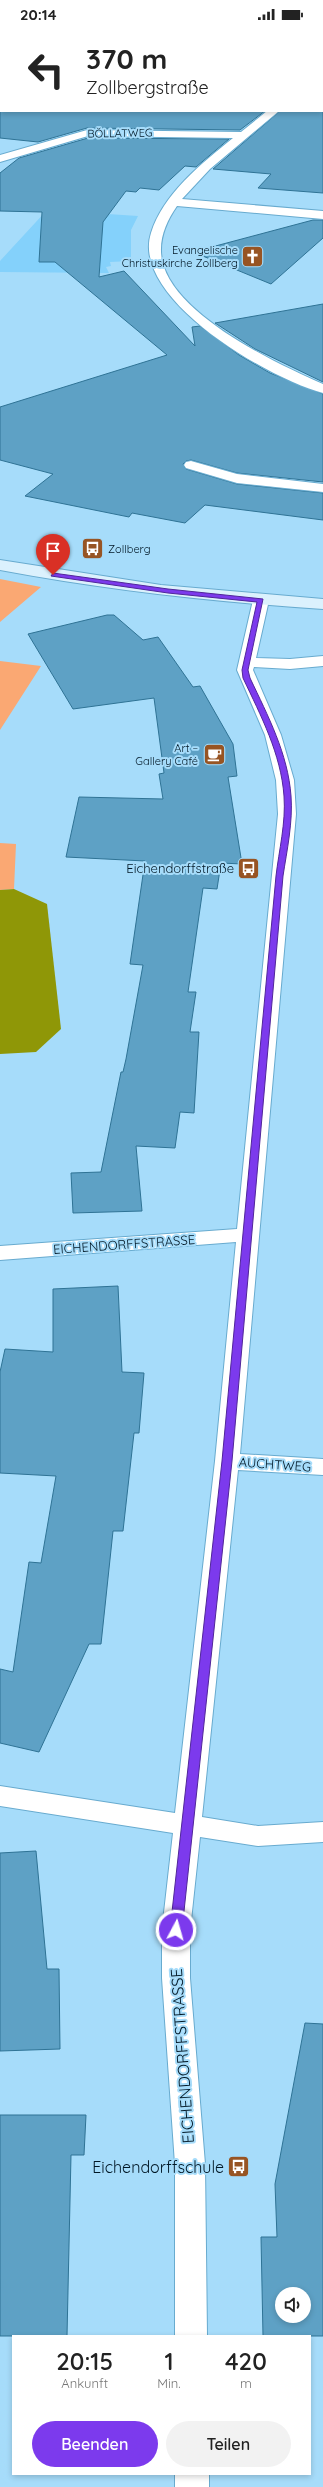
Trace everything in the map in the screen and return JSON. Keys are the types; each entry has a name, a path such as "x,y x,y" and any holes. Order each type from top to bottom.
{"main road":[{"path":"0,565 121,585 261,600 323,604"}],"street":[{"path":"273,112 194,179 174,202 156,233 154,257 160,274 174,294 217,332 239,348 323,390"},
{"name":"BÖLLATWEG","path":"0,159 87,133 244,135"},
{"path":"174,202 323,216"},
{"path":"191,465 209,471 254,480 323,488"},
{"name":"EICHENDORFFSTRASSE","path":"191,2335 190,2164 176,1978 176,1930 186,1825 227,1461 280,876 288,814 282,762 273,735 247,678 246,662 261,600"},
{"path":"246,662 290,664 323,661"},
{"name":"EICHENDORFFSTRASSE","path":"0,1252 247,1235"},
{"name":"AUCHTWEG","path":"227,1461 323,1467"},
{"path":"0,1796 258,1836 323,1832"},
{"path":"192,2475 192,2487"}],"shaded area":[{"path":"47,210 138,216 131,230 131,261 110,262 111,266 106,267 109,273 0,272 0,261"},
{"path":"0,579 41,587 0,622"},
{"path":"0,661 41,666 0,730"},
{"path":"0,843 16,844 14,889 0,890"},
{"path":"14,889 47,904 61,1029 36,1052 0,1054 0,890"}],"building":[{"path":"0,112 264,112 240,130 87,128 38,142 0,138"},
{"path":"279,112 323,112 323,193 258,188 271,174 213,169"},
{"path":"88,138 229,139 196,167 185,166 159,190 140,188 136,192 126,191 103,222 99,277 124,271 195,346 192,327 200,326 239,355 270,373 323,394 323,482 237,473 191,460 186,461 183,464 186,469 237,484 323,493 323,520 205,505 185,523 132,513 129,517 25,496 53,474 0,460 0,407 167,355 55,262 39,262 42,212 0,211 0,173 19,158"},
{"name":"Evangelische Christuskirche Zollberg","path":"313,220 323,220 323,238 271,284 193,252"},
{"path":"323,304 323,382 255,349 215,323"},
{"path":"107,615 114,615 143,640 158,637 193,687 200,686 233,744 237,776 228,777 242,864 221,863 217,889 203,888 188,992 196,992 190,1032 199,1032 194,1113 180,1112 175,1148 136,1146 142,1211 73,1213 71,1173 101,1172 121,1072 123,1072 126,1059 143,965 130,964 145,861 66,857 79,797 163,799 159,774 164,773 154,698 73,709 28,634"},
{"path":"118,1286 122,1372 144,1373 139,1433 134,1433 123,1531 113,1531 101,1644 89,1644 39,1752 0,1743 0,1669 13,1672 29,1562 41,1563 56,1476 0,1473 0,1372 5,1349 53,1352 53,1289"},
{"path":"36,1851 47,1969 59,1969 60,2049 0,2051 0,1853"},
{"path":"305,2023 323,2024 323,2336 263,2335 261,2237 277,2237 275,2184"},
{"path":"0,2115 86,2115 84,2155 71,2155 67,2335 0,2336"}],"place":[{"name":"Evangelische Christuskirche Zollberg","path":"253,256"},
{"name":"Zollberg","path":"93,549"},
{"name":"Art – Gallery Café","path":"214,754"},
{"name":"Eichendorffstraße","path":"249,868"},
{"name":"Eichendorffschule","path":"239,2167"}],"route":[{"path":"53,575 215,597 261,600 245,670 247,678 273,735 282,762 287,796 288,814 280,876 227,1461 209,1638 193,1762 176,1930"}]}
